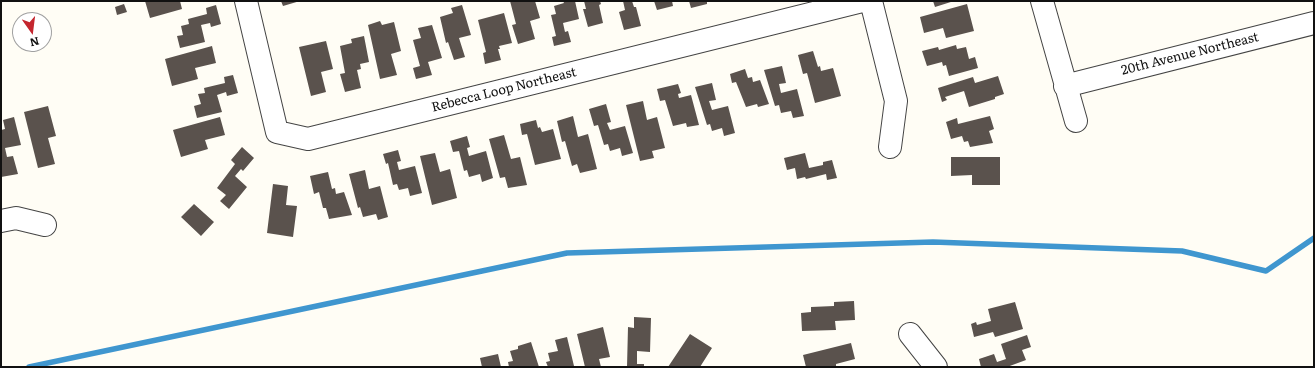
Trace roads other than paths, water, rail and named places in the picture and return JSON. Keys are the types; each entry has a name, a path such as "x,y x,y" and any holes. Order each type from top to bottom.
{"street":[{"name":"Rebecca Loop Northeast","path":"246,1 277,132 308,139 862,1"},
{"path":"871,1 896,101 890,147"},
{"path":"1042,1 1076,121"},
{"name":"20th Avenue Northeast","path":"1065,86 1314,23"},
{"path":"1,221 16,218 45,225"},
{"path":"910,334 936,367"}],"waterway":[{"path":"29,367 567,253 933,242 1182,251 1266,271 1314,238"}]}
